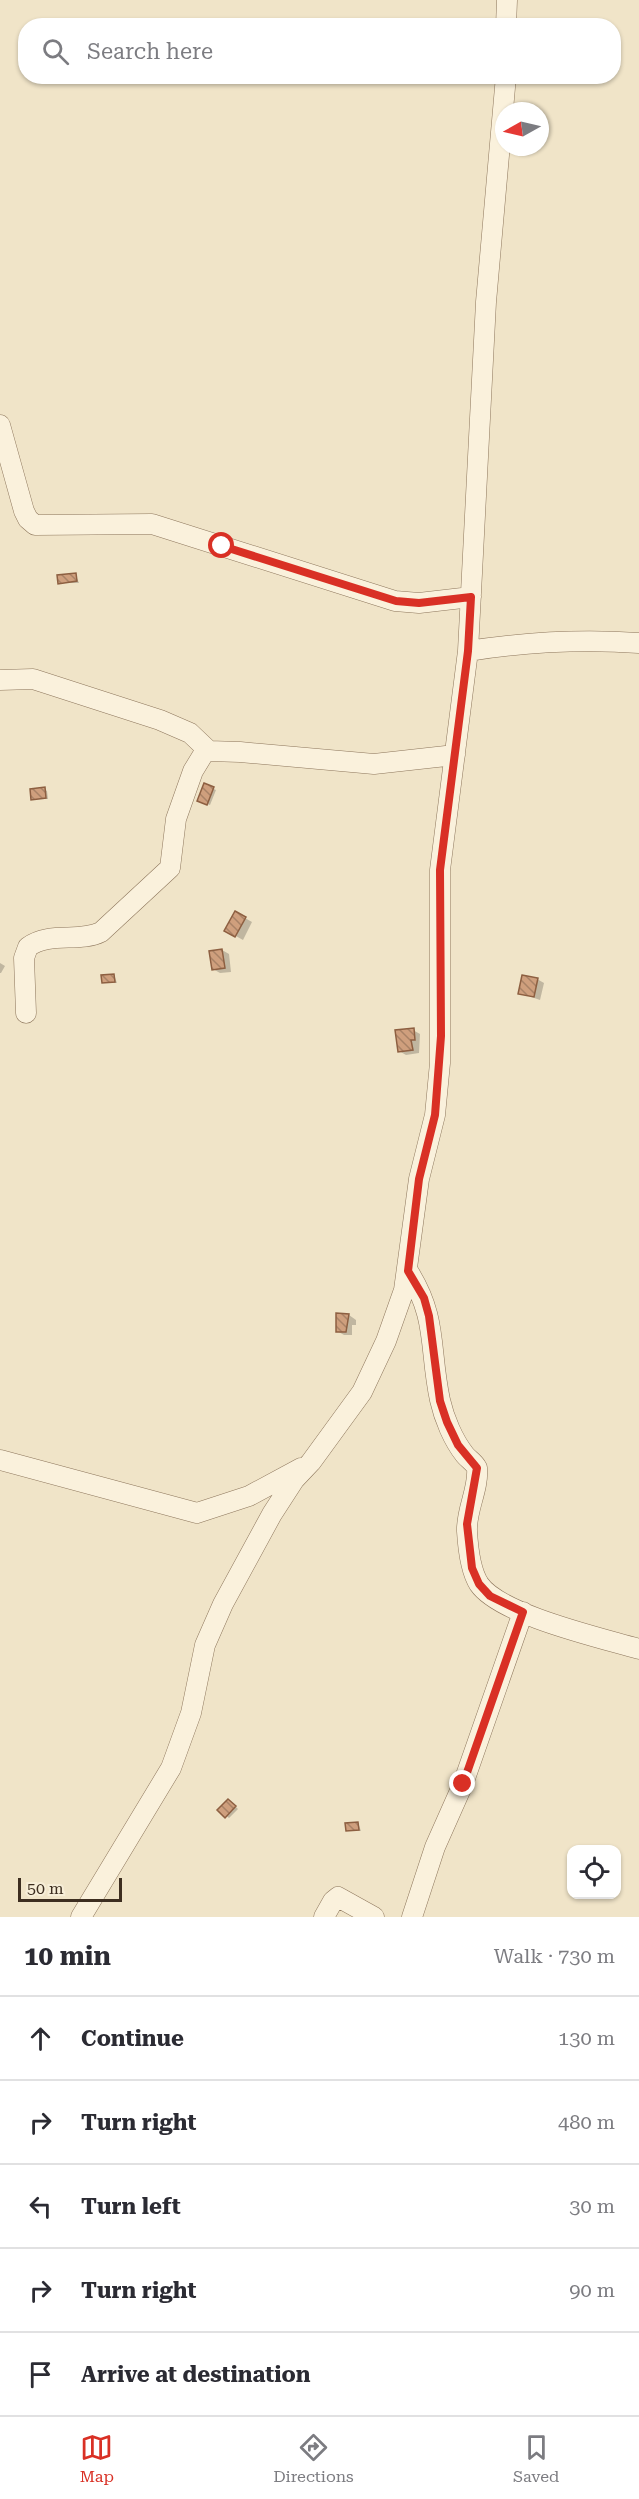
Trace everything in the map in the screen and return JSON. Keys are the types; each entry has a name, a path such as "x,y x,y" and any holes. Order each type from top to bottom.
{"street":[{"path":"506,18 507,0"},
{"path":"81,1917 171,1768 191,1713 205,1645 223,1604 272,1514 294,1480 311,1462 362,1392 396,1315 408,1271 419,1179 436,1105 441,1036 440,870 468,651 486,302 505,84"},
{"path":"0,425 24,511 35,525 152,524 396,601 419,603 471,597"},
{"path":"468,651 527,642 582,640 639,643"},
{"path":"0,680 33,679 160,720 189,733 209,751 351,763 455,755"},
{"path":"26,1013 24,958 28,947 49,938 90,936 101,932 166,872 172,860 174,828 180,806 200,758 209,751"},
{"path":"408,1271 424,1298 429,1316 440,1401 447,1422 458,1445 477,1468 467,1524 472,1568 479,1584 490,1596 523,1612 639,1649"},
{"path":"0,1460 197,1513 249,1496 311,1462"},
{"path":"412,1917 435,1847 463,1784 523,1612"},
{"path":"324,1917 333,1901 338,1898 374,1917"}],"building":[{"path":"76,573 77,581 58,584 57,575"},
{"path":"204,783 214,787 207,805 197,801"},
{"path":"45,787 46,798 31,800 30,789"},
{"path":"235,911 246,917 235,937 224,931"},
{"path":"222,949 225,968 212,970 209,951"},
{"path":"114,974 115,982 102,983 101,975"},
{"path":"522,975 538,978 534,997 518,994"},
{"path":"414,1028 415,1040 411,1040 413,1050 398,1052 395,1030"},
{"path":"336,1313 349,1314 346,1332 336,1332"},
{"path":"228,1799 236,1806 225,1818 217,1810"},
{"path":"358,1822 359,1830 346,1831 345,1823"}],"route":[{"path":"222,546 353,590 396,601 419,603 471,597 468,651 440,870 438,915 440,1064 435,1115 419,1179 408,1271 424,1298 429,1316 440,1401 447,1422 458,1445 466,1457 476,1465 478,1472 467,1524 472,1568 479,1584 490,1596 523,1612 518,1632 463,1784"}]}
